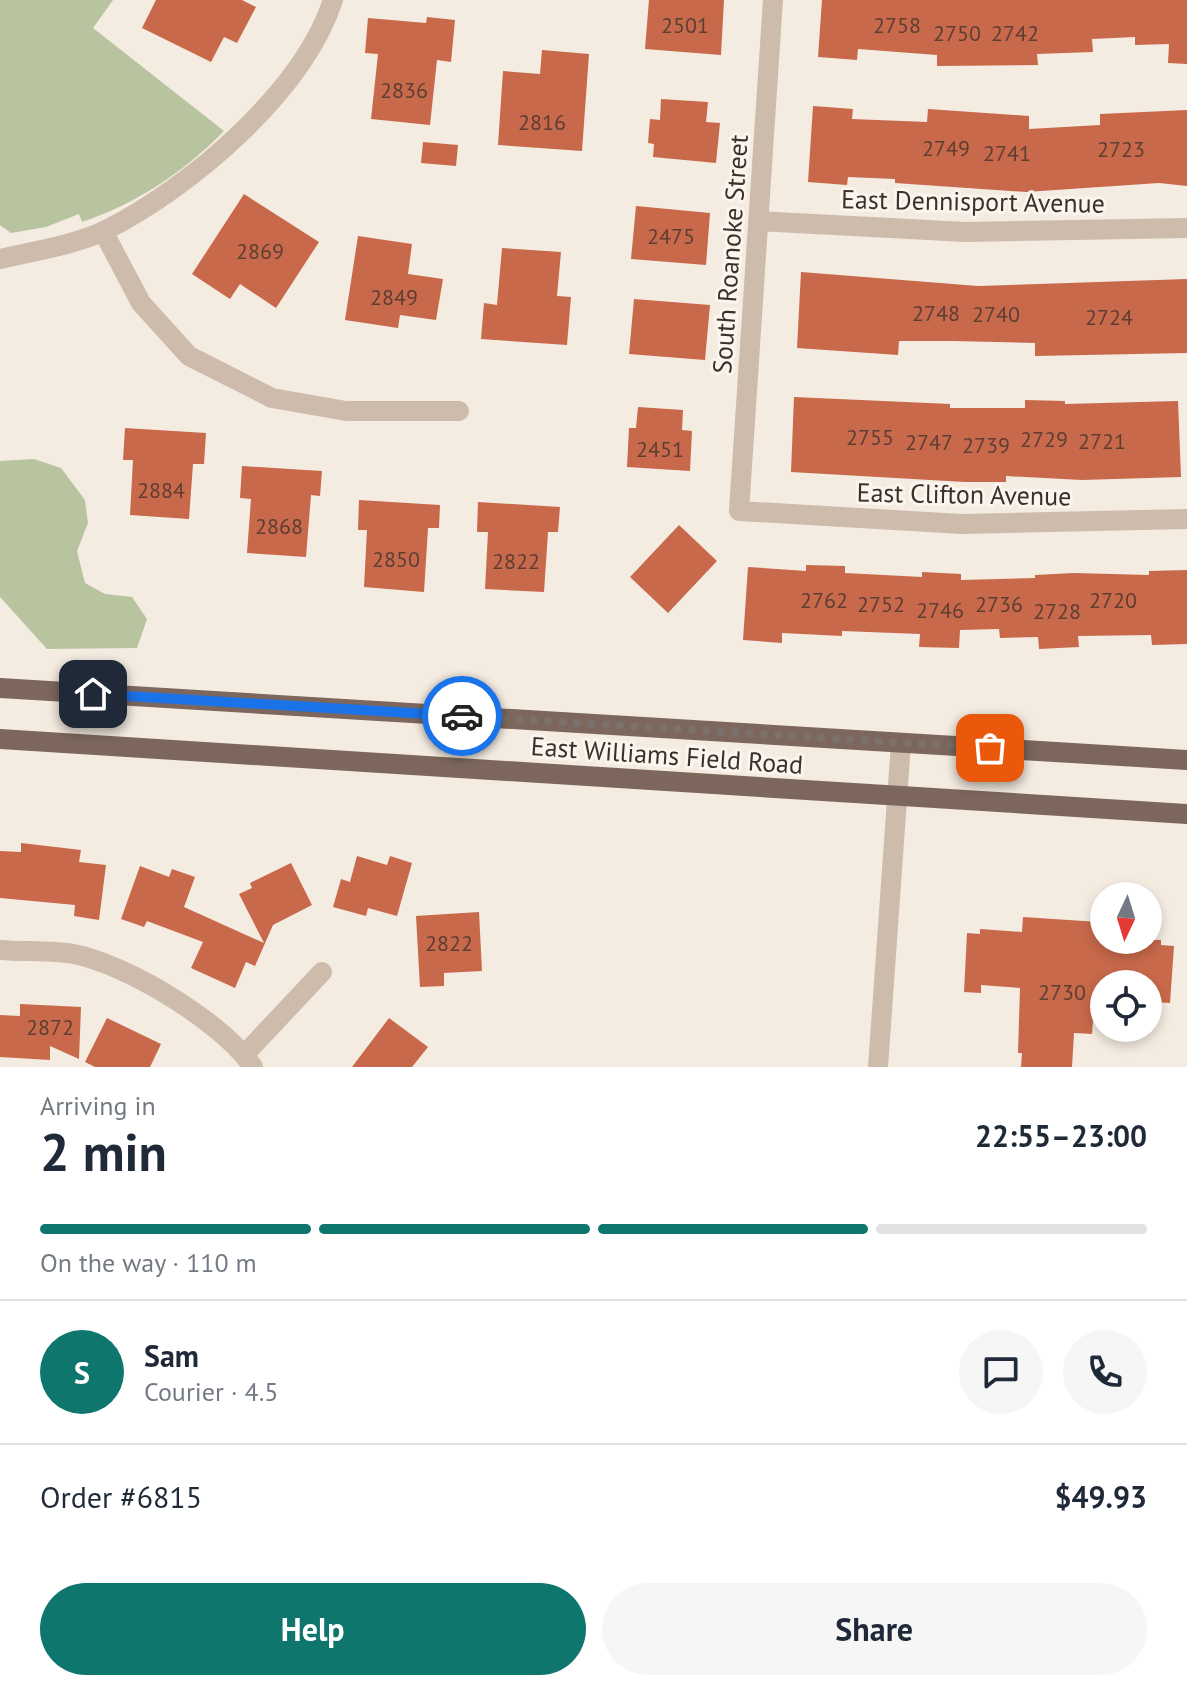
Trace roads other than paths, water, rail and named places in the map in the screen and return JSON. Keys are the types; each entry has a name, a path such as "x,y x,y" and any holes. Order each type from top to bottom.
{"main road":[{"name":"East Williams Field Road","path":"0,688 1187,760"},
{"name":"East Williams Field Road","path":"0,739 1187,814"}],"street":[{"path":"0,259 103,231 149,204 221,150 279,92 325,24 333,0"},
{"name":"South Roanoke Street","path":"739,511 773,0"},
{"name":"East Dennisport Avenue","path":"758,221 966,232 1187,228"},
{"path":"103,231 141,303 189,356 272,398 346,411 459,411"},
{"name":"East Clifton Avenue","path":"739,511 962,524 1187,519"},
{"path":"878,1067 901,743"},
{"path":"0,950 74,955 141,981 196,1012 249,1061 322,972"}]}
